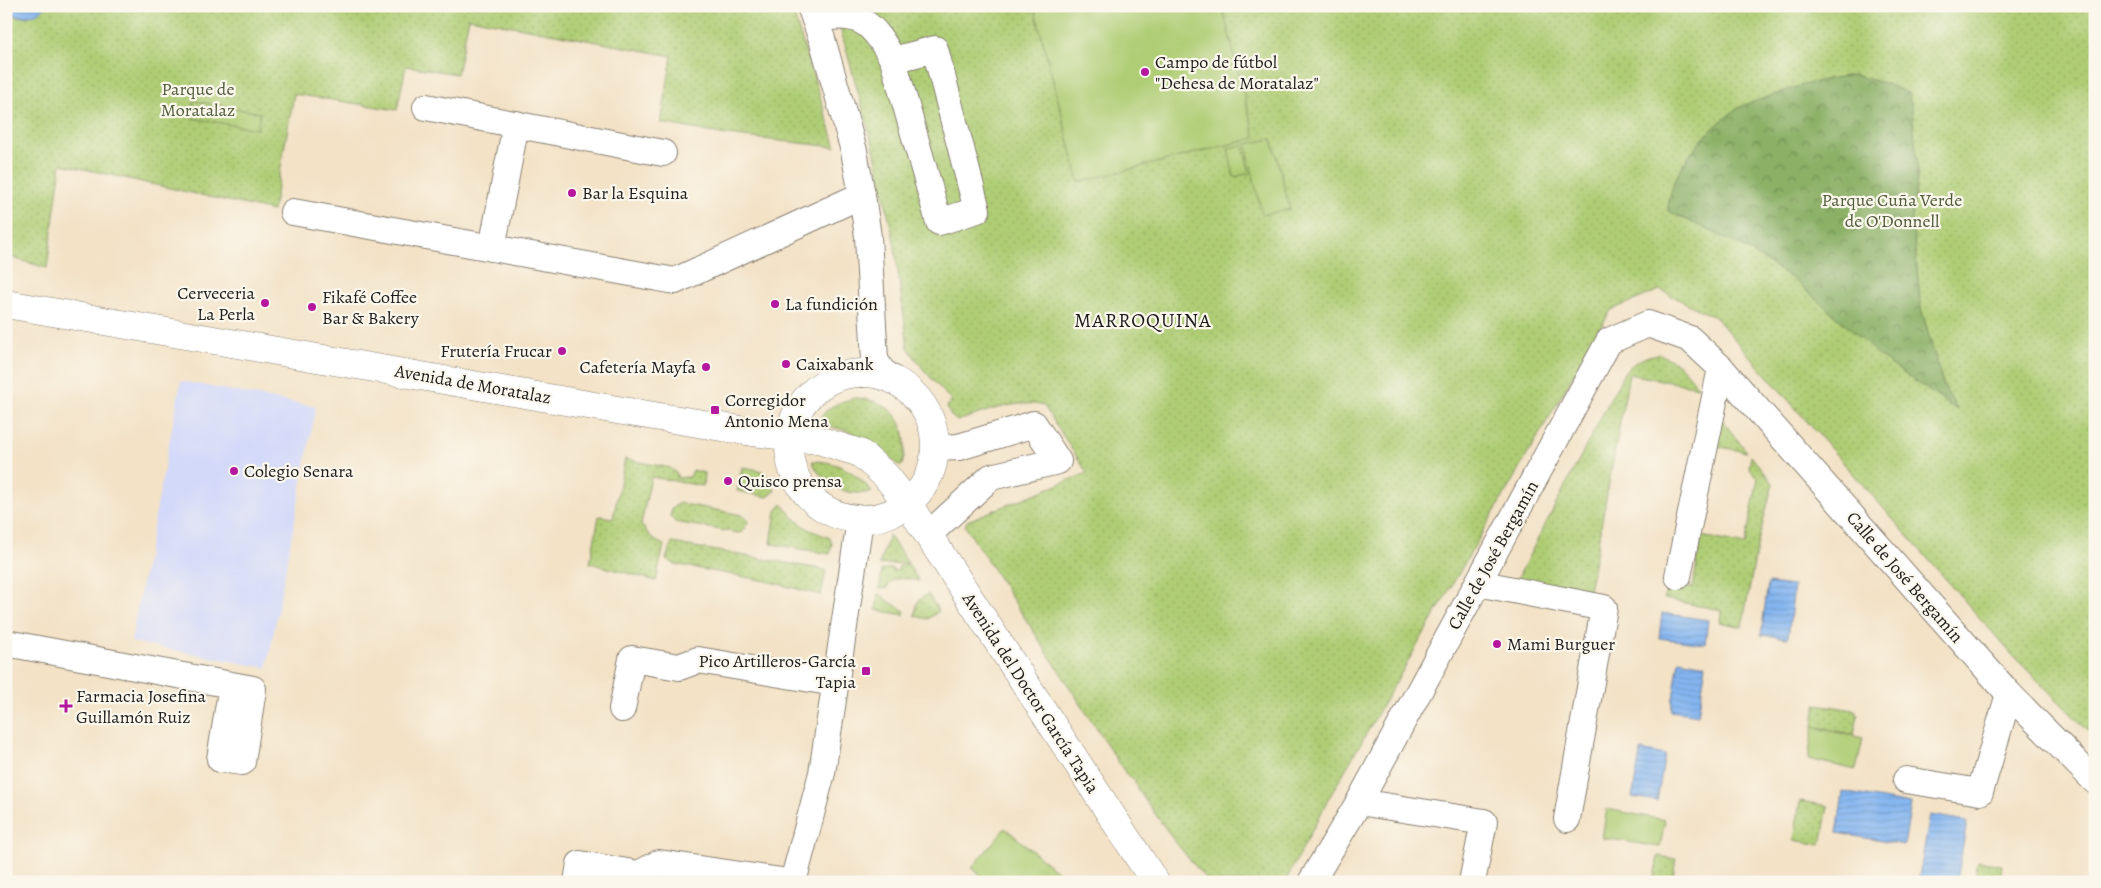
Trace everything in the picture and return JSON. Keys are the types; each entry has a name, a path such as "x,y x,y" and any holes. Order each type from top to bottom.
{"main road":[{"name":"Avenida de Moratalaz","path":"10,303 623,411 818,440 860,453 886,476 908,504"},
{"path":"868,367 881,375 893,379 914,394 925,408 933,427 936,448 934,463 929,477 920,492 908,504 886,516 860,520 843,517 820,506 807,495 798,481 790,457 789,437 793,420 801,405 812,393 838,376 868,367"},
{"name":"Avenida del Doctor García Tapia","path":"908,504 1155,882"}],"street":[{"path":"868,367 868,237 862,195 854,151 812,13 854,17 870,26 883,41 893,60 939,222 977,210 935,49 893,60"},
{"path":"426,107 663,153"},
{"path":"492,248 516,124"},
{"path":"293,212 675,281 862,195"},
{"name":"Calle de José Bergamín","path":"1311,882 1359,802 1609,341 1648,324 1690,339 1721,368 2009,694 2095,781"},
{"path":"1678,576 1721,368"},
{"path":"928,535 990,477 1058,461 1034,424 959,447 936,448"},
{"path":"793,882 822,773 860,520"},
{"path":"1478,583 1604,608 1567,819"},
{"path":"6,643 232,685"},
{"path":"622,709 632,660 679,667 698,660 836,684"},
{"path":"1906,780 1980,792 2009,694"},
{"path":"1359,802 1484,822 1472,882"},
{"path":"577,882 580,864 639,874 659,863 788,882"}],"shaded area":[{"name":"Colegio Senara","path":"181,381 316,407 267,668 131,642"}],"green space":[{"name":"Parque de Moratalaz","path":"6,6 791,6 836,147 726,135 661,123 672,56 469,18 457,74 406,66 397,110 294,94 273,211 61,164 47,268 6,256"},
{"name":"Parque Cuña Verde de O'Donnell","path":"834,6 2095,6 2095,738 2015,658 1716,318 1660,290 1611,310 1329,798 1285,882 1208,882 1173,839 1138,790 1134,780 1128,777 965,526 967,521 1087,473 1044,406 1033,404 1011,405 957,421 950,415 947,407 951,400 923,369 908,348 894,241 874,149"},
{"name":"Campo de fútbol \"Dehesa de Moratalaz\"","path":"1034,6 1222,6 1255,138 1079,182"},
{"path":"1854,75 1887,84 1908,93 1912,108 1918,171 1912,219 1921,308 1943,384 1957,410 1880,357 1860,337 1792,278 1738,244 1668,211 1675,181 1683,166 1703,139 1727,116 1743,106 1788,90 1820,81"},
{"path":"194,101 260,113 257,129 191,118"},
{"path":"1272,139 1290,209 1262,215 1246,144"},
{"path":"1243,145 1250,173 1234,177 1228,148"},
{"path":"1659,354 1681,367 1698,387 1629,374 1588,597 1516,581 1625,371 1640,360"},
{"path":"855,398 880,404 890,410 897,418 905,439 905,451 900,467 882,450 863,437 842,429 818,425 827,410 837,404"},
{"path":"1721,419 1747,452 1710,445"},
{"path":"1751,456 1773,483 1758,542 1742,627 1720,622 1721,610 1664,599 1667,583 1693,588 1701,536 1745,545 1758,478 1749,468"},
{"path":"625,459 671,468 677,474 677,478 690,477 693,470 704,473 703,486 651,477 641,525 654,540 664,545 656,581 590,563 599,516 613,518"},
{"path":"812,461 830,463 846,469 860,479 872,492 853,493 836,487 822,477"},
{"path":"742,467 763,472 775,491 768,497 737,491"},
{"path":"679,503 742,515 748,521 743,532 738,533 675,522 670,516 672,508"},
{"path":"782,504 793,517 808,529 830,538 832,544 830,554 771,544 776,511"},
{"path":"889,535 908,563 879,565"},
{"path":"672,543 826,570 821,595 766,581 674,564 666,559"},
{"path":"908,564 919,581 896,579 887,588 879,589 882,570 892,568 893,571 899,570 899,566"},
{"path":"879,593 905,611 904,615 876,610"},
{"path":"928,594 939,611 928,619 915,616 918,602"},
{"path":"1816,704 1854,710 1858,715 1854,735 1813,726"},
{"path":"1813,727 1863,738 1856,770 1808,759"},
{"path":"1800,801 1828,806 1821,845 1794,840"},
{"path":"1607,809 1665,820 1660,847 1602,838"},
{"path":"1005,828 1070,882 988,882 972,868"},
{"path":"1658,856 1676,859 1672,882 1653,882"},
{"path":"1978,861 2002,865 2000,882 1974,882"}],"water":[{"path":"6,6 46,6 33,15 22,17 6,13"},
{"path":"1768,583 1794,586 1788,638 1761,635"},
{"path":"1662,613 1708,620 1705,644 1659,638"},
{"path":"1679,660 1706,665 1698,715 1671,711"},
{"path":"1641,750 1665,755 1657,801 1632,797"},
{"path":"1843,792 1911,804 1904,845 1837,833"},
{"path":"1930,815 1967,821 1957,882 1918,882"}],"place":[{"name":"Campo de fútbol \"Dehesa de Moratalaz\"","path":"1145,72"},
{"name":"Bar la Esquina","path":"572,193"},
{"name":"Cerveceria La Perla","path":"265,303"},
{"name":"La fundición","path":"775,304"},
{"name":"Fikafé Coffee Bar & Bakery","path":"312,307"},
{"name":"Frutería Frucar","path":"562,351"},
{"name":"Caixabank","path":"786,364"},
{"name":"Cafetería Mayfa","path":"706,367"},
{"name":"Corregidor Antonio Mena","path":"715,410"},
{"name":"Colegio Senara","path":"234,471"},
{"name":"Quisco prensa","path":"728,481"},
{"name":"Mami Burguer","path":"1497,644"},
{"name":"Pico Artilleros-García Tapia","path":"866,671"},
{"name":"Farmacia Josefina Guillamón Ruiz","path":"66,706"}],"district":[{"name":"MARROQUINA","path":"1143,320"}]}
